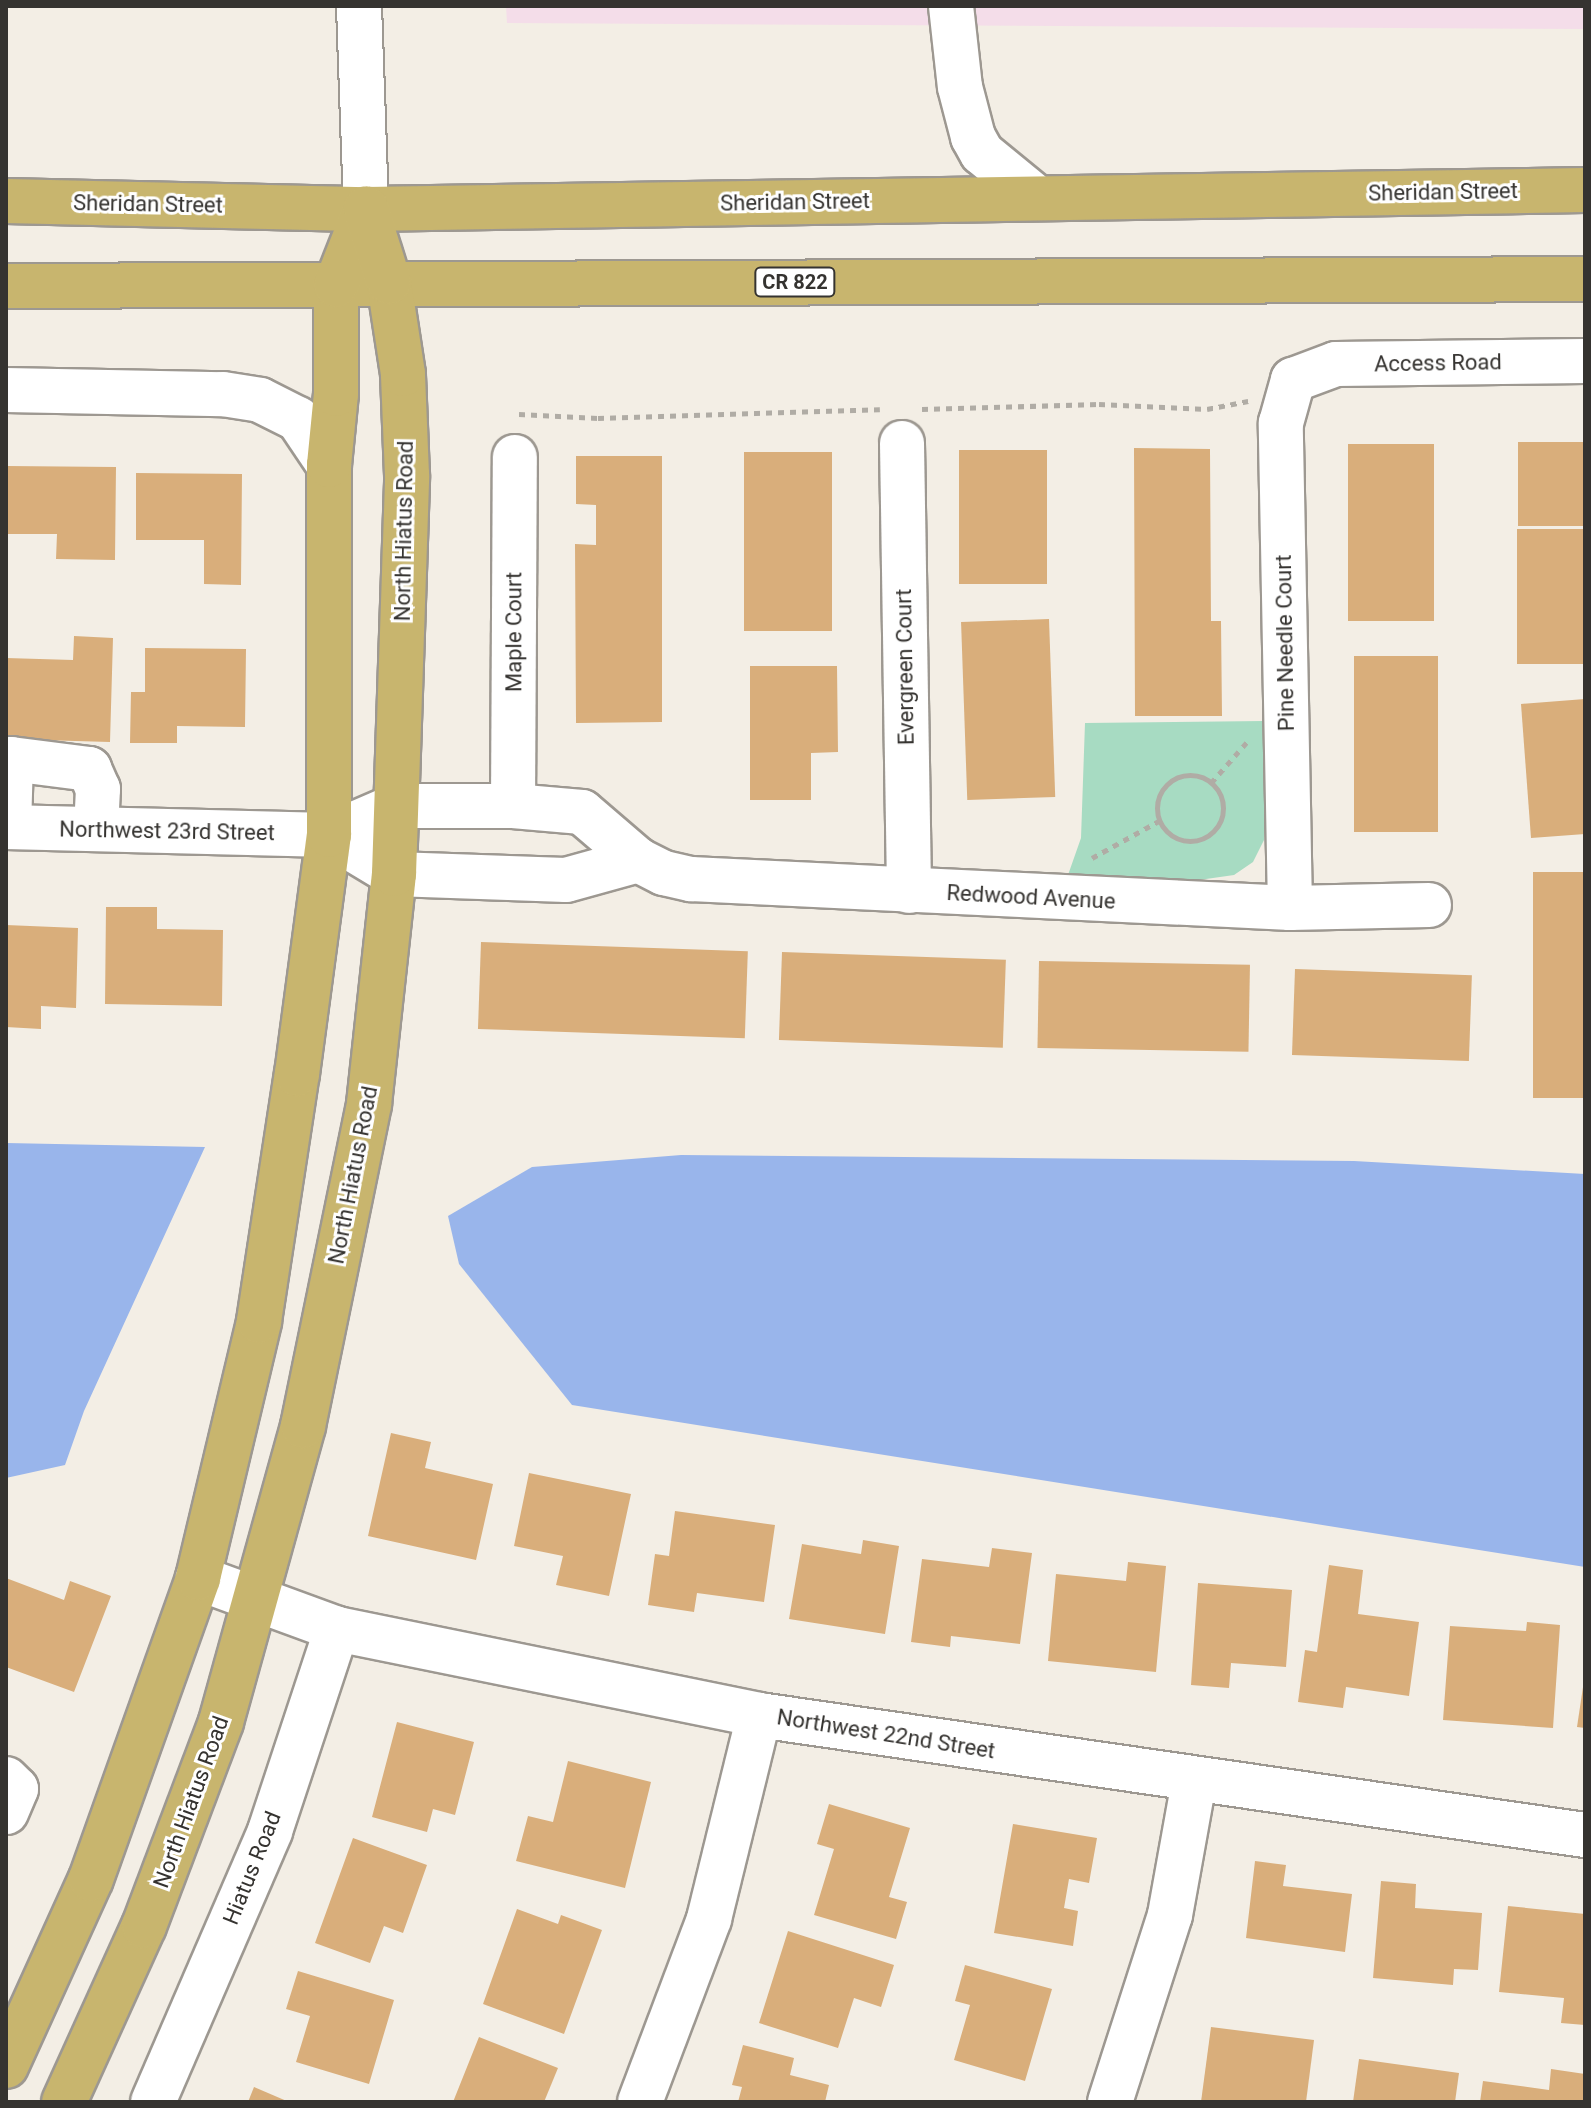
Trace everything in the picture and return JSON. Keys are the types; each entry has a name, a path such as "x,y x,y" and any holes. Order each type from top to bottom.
{"main road":[{"name":"Sheridan Street","path":"6,201 366,209 1585,190"},
{"name":"North Hiatus Road","path":"64,2102 150,1911 221,1722 258,1600 303,1426 369,1104 394,874 407,475 402,369 389,282 366,209"},
{"name":"North Hiatus Road","path":"6,2066 91,1879 198,1578 259,1321 329,835 329,465 336,394 336,285 366,209"},
{"name":"CR 822","path":"6,286 1585,279"}],"street":[{"name":"North Hiatus Road","path":"359,6 366,209"},
{"path":"951,6 958,75 973,137 982,153 1037,198"},
{"name":"Access Road","path":"1293,380 1336,364 1585,361"},
{"name":"Pine Needle Court","path":"1290,908 1281,423 1293,380"},
{"path":"6,390 223,394 260,400 298,419 329,465"},
{"name":"Evergreen Court","path":"902,443 909,891"},
{"name":"Maple Court","path":"513,806 515,457"},
{"path":"8,827 11,759 89,769 98,789 96,829"},
{"name":"Redwood Avenue","path":"329,835 396,806 513,806 582,812 638,860 664,873 691,879 1290,908 1429,905"},
{"name":"Northwest 23rd Street","path":"8,827 329,835"},
{"path":"329,835 394,874 566,880 638,860"},
{"name":"Northwest 22nd Street","path":"198,1578 337,1629 759,1715 1194,1781 1585,1835"},
{"name":"Hiatus Road","path":"153,2102 270,1831 337,1629"},
{"path":"640,2102 709,1919 759,1715"},
{"path":"1110,2102 1170,1915 1194,1781"}],"path":[{"path":"1178,775 1200,775 1217,792 1221,816 1218,825 1202,841 1190,844 1178,841 1159,821 1162,791 1178,775"},
{"path":"1066,898 1081,867 1098,852 1159,821"}],"shaded area":[{"path":"506,6 1585,6 1585,29 507,23"}],"green space":[{"path":"1264,721 1266,816 1264,840 1253,862 1234,875 1199,880 1068,875 1081,838 1085,723"}],"water":[{"path":"6,1143 205,1147 84,1411 65,1465 6,1478"},
{"path":"681,1155 1354,1161 1585,1174 1585,1567 572,1405 459,1264 448,1216 532,1167"}],"building":[{"path":"1518,442 1585,442 1585,526 1518,526"},
{"path":"1348,444 1434,444 1434,621 1348,621"},
{"path":"1134,448 1210,449 1211,621 1221,621 1222,716 1135,716"},
{"path":"959,450 1047,450 1047,584 959,584"},
{"path":"744,452 832,452 832,631 744,631"},
{"path":"576,456 662,456 662,722 576,723 575,544 596,545 596,505 576,504"},
{"path":"7,466 116,467 115,560 56,559 57,534 6,534"},
{"path":"136,473 242,474 241,585 204,584 204,540 136,540"},
{"path":"1517,529 1585,529 1585,664 1517,664"},
{"path":"1049,619 1055,797 967,800 961,622"},
{"path":"74,636 113,638 110,742 6,739 6,658 73,660"},
{"path":"145,648 246,649 245,727 177,726 177,743 130,743 131,692 145,692"},
{"path":"1354,656 1438,656 1438,832 1354,832"},
{"path":"750,666 837,666 838,752 811,753 811,800 750,800"},
{"path":"1585,699 1585,834 1531,838 1521,704"},
{"path":"1533,872 1585,872 1585,1098 1533,1098"},
{"path":"106,907 157,907 157,929 223,930 222,1006 105,1004"},
{"path":"6,925 78,928 76,1008 41,1006 41,1029 6,1027"},
{"path":"481,942 748,951 745,1038 478,1029"},
{"path":"782,952 1006,960 1003,1048 779,1040"},
{"path":"1039,961 1250,965 1248,1052 1037,1048"},
{"path":"1295,969 1472,975 1469,1061 1292,1055"},
{"path":"391,1433 431,1442 425,1468 493,1484 476,1560 368,1536"},
{"path":"529,1473 631,1494 609,1596 556,1585 563,1556 514,1546"},
{"path":"675,1511 775,1525 764,1602 697,1593 694,1612 648,1605 655,1554 669,1556"},
{"path":"863,1540 899,1546 885,1634 789,1619 802,1544 861,1554"},
{"path":"992,1548 1032,1553 1020,1644 951,1636 950,1647 911,1642 922,1559 989,1567"},
{"path":"1128,1562 1166,1566 1156,1672 1048,1661 1056,1574 1126,1581"},
{"path":"1329,1565 1363,1570 1358,1614 1419,1622 1409,1696 1346,1687 1343,1708 1298,1702 1305,1650 1317,1652"},
{"path":"6,1578 64,1600 70,1581 111,1596 74,1692 6,1667"},
{"path":"1198,1583 1292,1590 1286,1667 1231,1663 1229,1688 1191,1685"},
{"path":"1527,1622 1560,1625 1553,1728 1443,1720 1450,1626 1526,1631"},
{"path":"1585,1687 1585,1728 1577,1727"},
{"path":"397,1722 474,1742 455,1815 433,1809 427,1832 372,1817"},
{"path":"568,1761 651,1782 625,1888 516,1861 528,1816 553,1822"},
{"path":"829,1804 910,1828 889,1897 907,1902 896,1939 814,1915 834,1849 817,1844"},
{"path":"1013,1824 1097,1838 1089,1883 1069,1879 1064,1908 1078,1911 1073,1946 994,1933"},
{"path":"353,1838 427,1865 403,1933 384,1926 370,1963 315,1943"},
{"path":"1255,1861 1286,1865 1283,1886 1352,1894 1345,1952 1246,1938"},
{"path":"1381,1881 1416,1884 1415,1908 1482,1913 1478,1970 1454,1969 1453,1985 1373,1978"},
{"path":"1508,1906 1585,1914 1585,2025 1561,2023 1564,1998 1499,1992"},
{"path":"517,1909 558,1924 561,1915 602,1930 564,2034 483,2004"},
{"path":"788,1931 894,1965 881,2007 854,1998 838,2048 759,2023"},
{"path":"965,1965 1052,1989 1025,2081 954,2060 970,2005 955,2001"},
{"path":"298,1971 394,2000 369,2084 296,2062 310,2016 286,2009"},
{"path":"1211,2027 1314,2040 1306,2102 1201,2102"},
{"path":"479,2037 558,2068 544,2102 453,2102"},
{"path":"743,2045 794,2058 790,2075 829,2085 825,2102 738,2102 742,2087 732,2085"},
{"path":"1359,2059 1459,2073 1455,2102 1353,2102"},
{"path":"1551,2069 1585,2074 1585,2102 1480,2102 1483,2081 1549,2090"},
{"path":"254,2087 289,2102 248,2102"}]}
